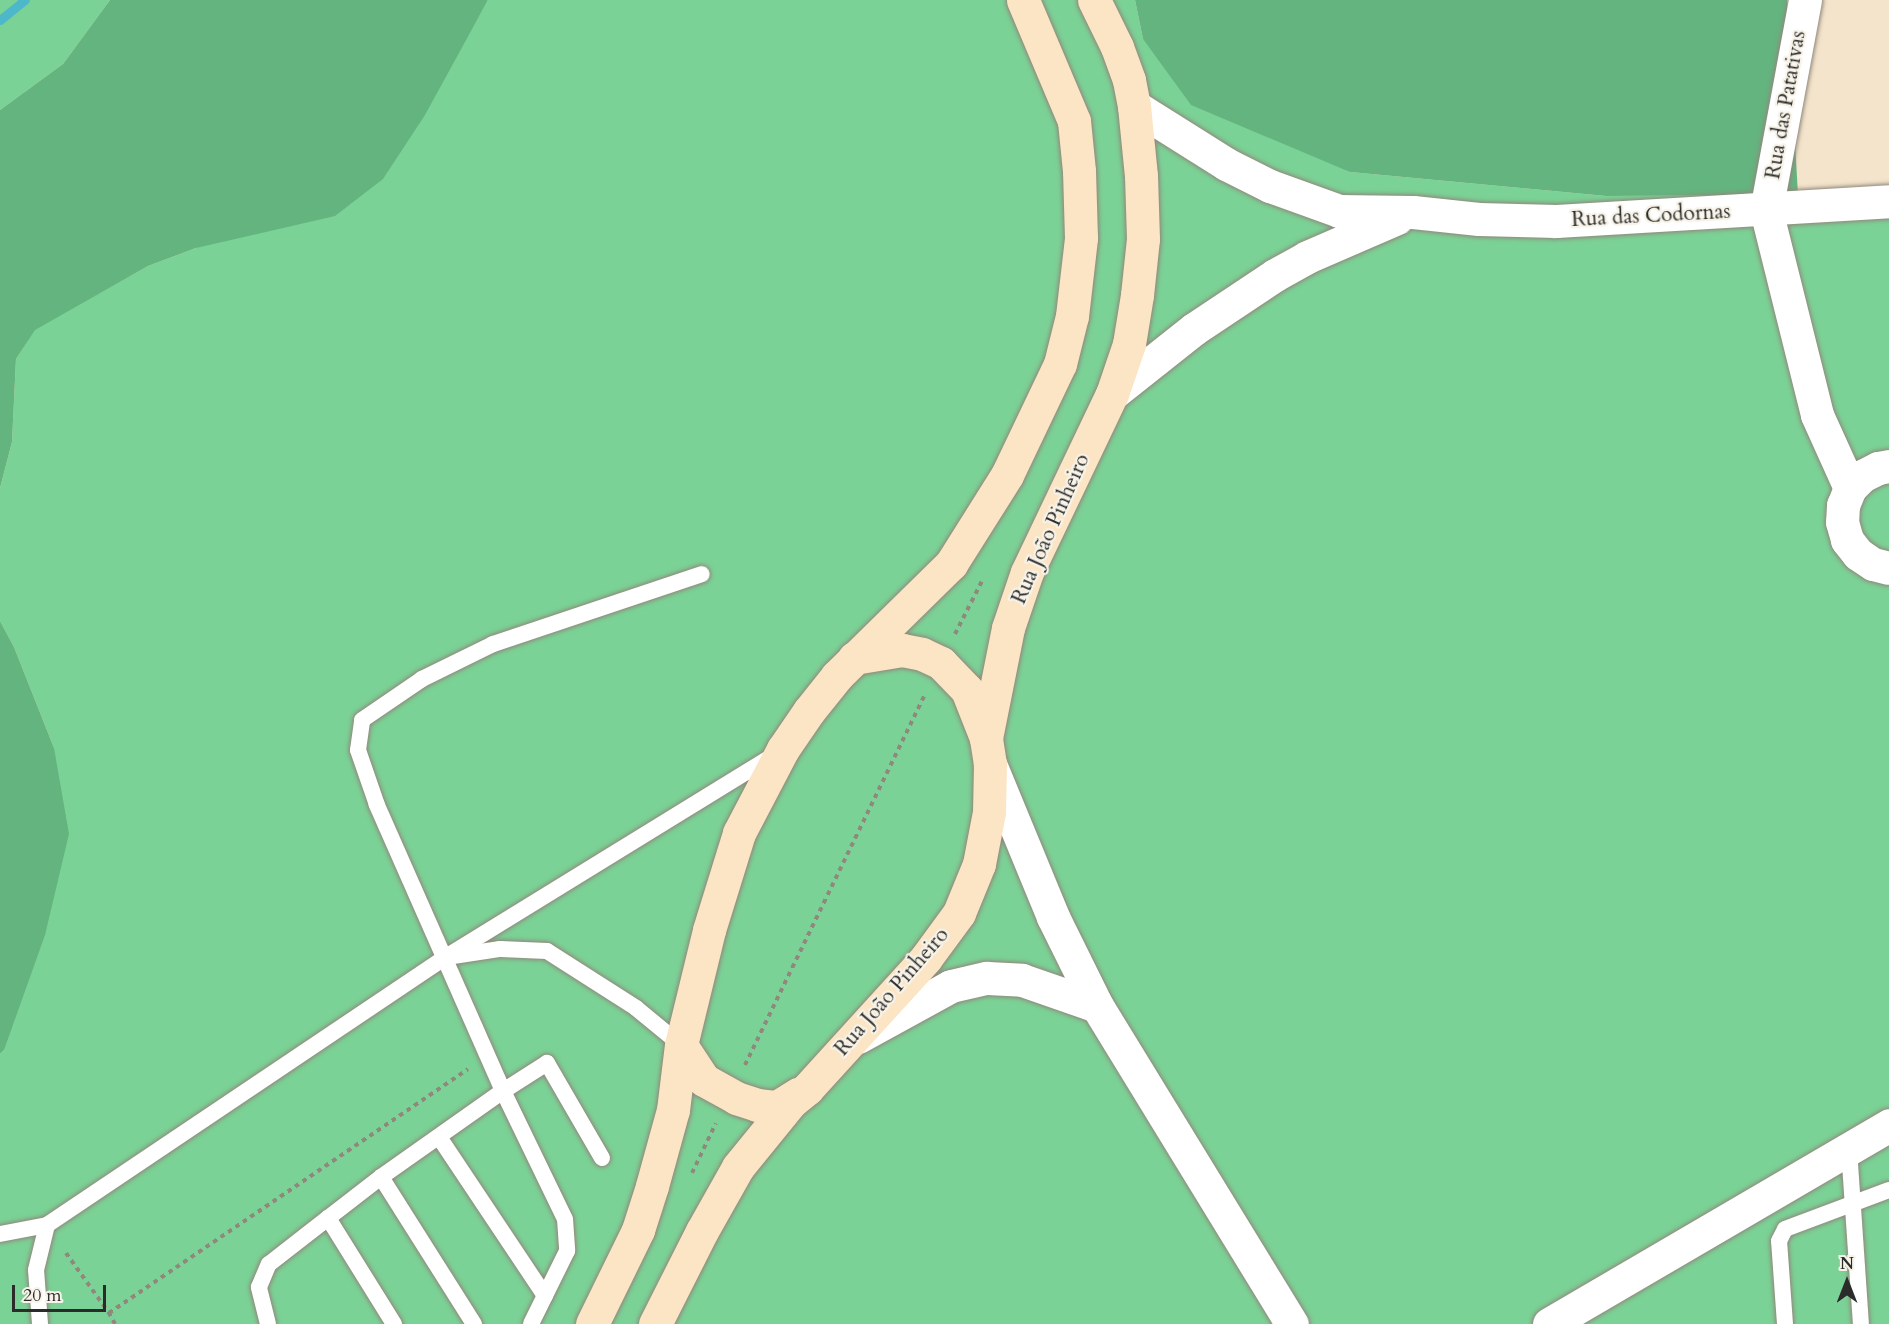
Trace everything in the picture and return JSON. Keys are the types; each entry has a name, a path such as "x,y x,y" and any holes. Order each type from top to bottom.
{"street":[{"path":"592,1324 638,1230 652,1186 673,1110 681,1045 709,930 739,833 783,748 809,711 855,658 951,564 1011,467 1060,364 1072,316 1081,238 1079,171 1074,120 1053,78 1023,0"},
{"name":"Rua João Pinheiro","path":"655,1324 702,1231 738,1167 785,1110 807,1089 926,958 959,913 978,864 989,812 988,751 1008,628 1027,572 1112,394 1129,344 1143,239 1141,176 1134,106 1129,80 1117,47 1094,0"},
{"name":"Rua das Patativas","path":"1766,210 1805,0"},
{"name":"Rua das Codornas","path":"1134,106 1226,164 1270,186 1339,211 1413,212 1479,219 1556,220 1766,210 1889,201"},
{"path":"1766,210 1817,415 1832,454 1850,488"},
{"name":"Rua das Codornas","path":"1112,394 1194,329 1275,275 1307,256 1413,212"},
{"path":"1889,466 1878,468 1862,476 1850,488 1843,505 1842,522 1847,540 1858,554 1873,564 1889,568"},
{"path":"855,658 902,650 922,654 941,663 967,690 988,751 1053,917 1097,1006 1292,1324"},
{"path":"852,1040 951,986 987,978 1022,980 1097,1006"},
{"path":"681,1045 704,1080 736,1098 757,1105 777,1107 807,1089"},
{"path":"1549,1324 1889,1125"}],"lane":[{"path":"531,1324 567,1251 565,1219 486,1057 377,805 358,750 362,720 422,679 493,644 702,574"},
{"path":"0,1234 47,1225 444,957 783,748"},
{"path":"444,957 500,949 547,951 636,1008 681,1045"},
{"path":"268,1324 260,1287 269,1264 381,1177 503,1091 547,1063 602,1158"},
{"path":"439,1137 545,1296"},
{"path":"1849,1149 1861,1324"},
{"path":"381,1177 474,1324"},
{"path":"1785,1324 1779,1249 1781,1235 1792,1224 1889,1190"},
{"path":"328,1218 394,1324"},
{"path":"40,1324 36,1270 47,1225"}],"path":[{"path":"109,1314 486,1057"},
{"path":"47,1225 116,1324"}],"green space":[{"path":"0,0 110,0 63,64 0,110"},
{"path":"110,0 488,0 425,115 383,179 335,216 196,248 148,266 35,330 16,359 12,442 0,488 0,110 63,64"},
{"path":"488,0 1135,0 1143,39 1350,172 1606,196 1889,194 1889,1324 0,1324 0,1054 4,1050 54,748 14,647 0,621 0,488 12,442 16,359 35,329 148,266 196,248 467,37"},
{"path":"1135,0 1787,0 1798,195 1606,196 1350,172 1191,105 1143,39"},
{"path":"0,621 14,647 54,748 69,834 45,935 4,1050 0,1054"}],"waterway":[{"path":"0,20 25,0"}]}
